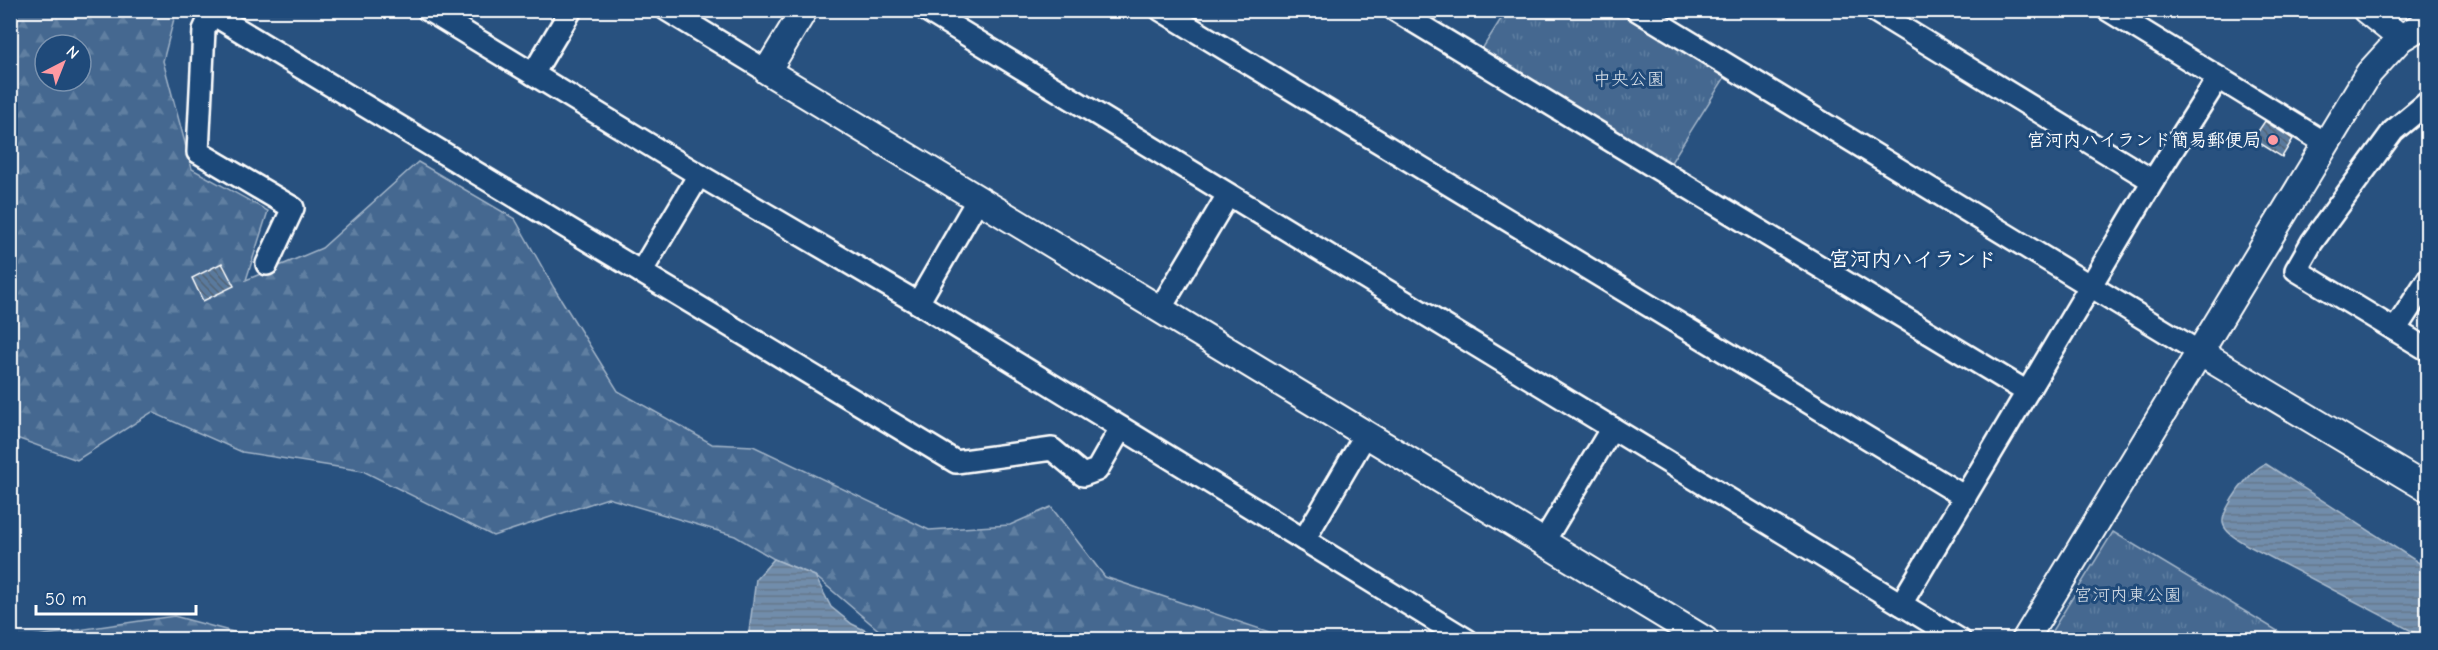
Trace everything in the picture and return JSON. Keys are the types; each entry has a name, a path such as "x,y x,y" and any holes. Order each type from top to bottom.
{"street":[{"path":"428,10 699,176 918,303 1467,639"},
{"path":"533,74 571,10"},
{"path":"667,10 1705,639"},
{"path":"767,71 804,10"},
{"path":"1161,10 1965,497"},
{"path":"1395,10 2027,392"},
{"path":"1637,10 2090,287 2427,489"},
{"path":"1873,10 2153,182"},
{"path":"2108,10 2325,143"},
{"path":"2366,10 2401,38"},
{"path":"267,264 293,208 198,152 204,30 212,12 956,462 1052,449 1083,475 1097,470 1121,428"},
{"path":"938,14 1228,195 1960,639"},
{"path":"2025,639 2369,73 2401,38 2427,22"},
{"path":"1901,604 2153,182 2218,78"},
{"path":"2427,102 2393,131 2319,232 2296,270 2427,350"},
{"path":"641,272 699,176"},
{"path":"1160,309 1228,195"},
{"path":"918,303 978,199"},
{"path":"2395,330 2427,279"},
{"path":"1544,542 1612,428"},
{"path":"1304,540 1366,434"},
{"path":"1428,616 1440,639"}],"green space":[{"path":"10,11 176,11 163,61 192,169 268,211 246,280 322,248 418,162 515,219 554,288 618,391 712,444 753,446 929,530 1010,525 1051,507 1105,577 1290,639 889,639 815,576 774,559 735,536 608,498 493,536 363,471 242,452 152,412 77,460 11,436"},
{"name":"中央公園","path":"1506,11 1616,11 1725,77 1670,164 1482,49"},
{"name":"宮河内東公園","path":"2113,532 2291,639 2047,639"},
{"path":"174,616 259,639 11,639 11,637 24,638"}],"shaded area":[{"path":"2266,464 2427,568 2427,639 2247,545 2226,530 2223,523 2224,517 2232,499 2246,480"},
{"path":"774,559 815,576 831,607 852,624 883,639 748,639 756,579"}],"building":[{"name":"宮河内ハイランド簡易郵便局","path":"2265,121 2293,139 2282,157 2253,139"},
{"path":"222,263 234,286 203,301 192,278"}],"place":[{"name":"宮河内ハイランド簡易郵便局","path":"2273,140"}],"district":[{"name":"宮河内ハイランド","path":"1913,259"}]}
